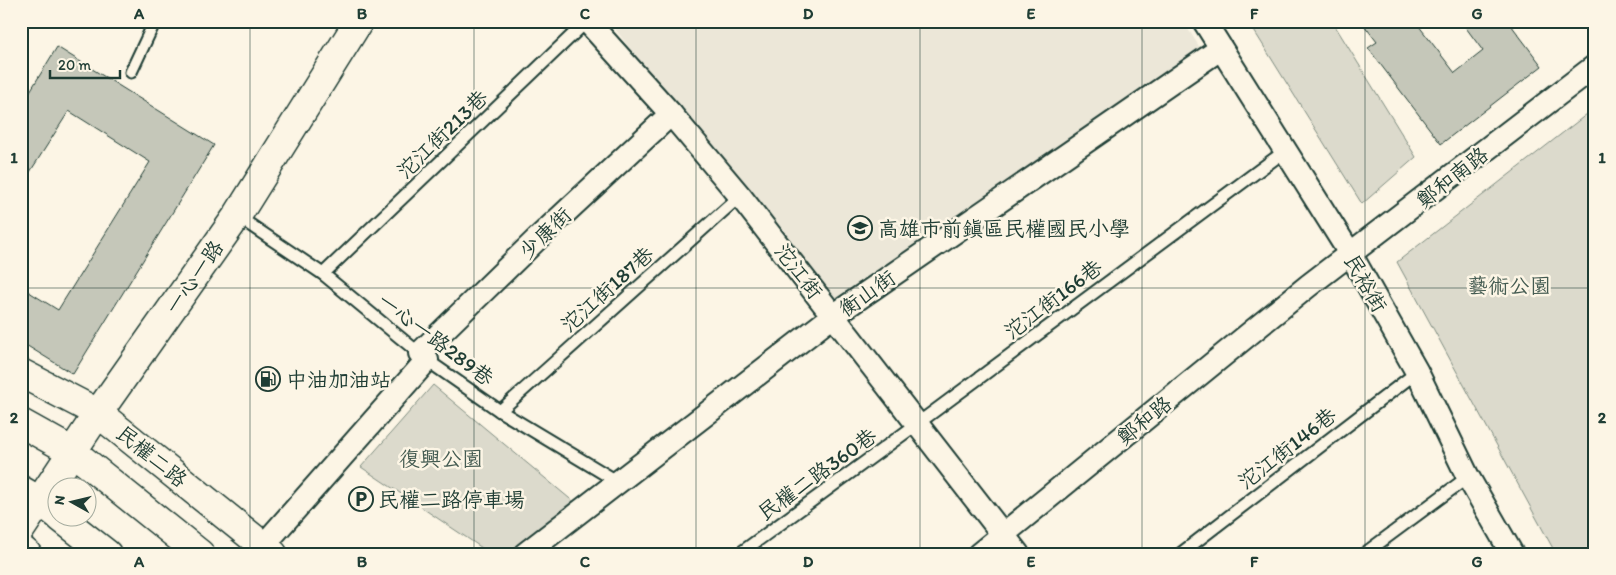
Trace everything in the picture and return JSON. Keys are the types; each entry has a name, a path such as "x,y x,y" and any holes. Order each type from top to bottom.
{"street":[{"name":"一心一路","path":"21,529 98,413 237,216 359,21"},
{"name":"沱江街","path":"587,21 671,114 740,196 1018,554"},
{"name":"民裕街","path":"1204,21 1351,255 1417,372 1468,477 1512,554"},
{"name":"衡山街","path":"525,554 834,316 1220,49"},
{"name":"鄭和南路","path":"1308,286 1351,255 1595,66"},
{"name":"少康街","path":"268,550 426,359 538,238 671,114"},
{"name":"鄭和路","path":"979,554 1308,286"},
{"name":"民權二路","path":"21,372 98,413 268,550"},
{"path":"21,423 73,452 200,554"},
{"path":"74,528 107,554"},
{"path":"21,549 27,554"}],"lane":[{"path":"131,72 155,21"},
{"name":"沱江街213巷","path":"323,274 587,21"},
{"name":"沱江街166巷","path":"917,424 1285,151"},
{"name":"沱江街187巷","path":"500,411 740,196"},
{"name":"一心一路289巷","path":"237,216 323,274 426,359 500,411 618,482"},
{"name":"沱江街146巷","path":"1180,554 1417,372"},
{"name":"民權二路360巷","path":"739,554 917,424"},
{"path":"1364,554 1468,477"}],"shaded area":[{"name":"高雄市前鎮區民權國民小學","path":"609,21 1183,21 1202,51 837,301 657,84"}],"green space":[{"path":"1248,21 1332,21 1416,157 1362,204"},
{"name":"藝術公園","path":"1587,114 1595,128 1595,554 1556,554 1397,262"},
{"name":"復興公園","path":"433,385 581,508 520,554 491,554 361,467"}],"building":[{"path":"1361,21 1415,21 1455,73 1483,51 1461,21 1508,21 1542,66 1441,144 1368,48 1377,42"},
{"path":"57,47 214,145 73,374 21,342 21,287 58,310 150,162 69,111 21,186 21,106"}],"place":[{"name":"高雄市前鎮區民權國民小學","path":"860,228"},
{"name":"中油加油站","path":"268,379"},
{"name":"民權二路停車場","path":"361,499"}]}
